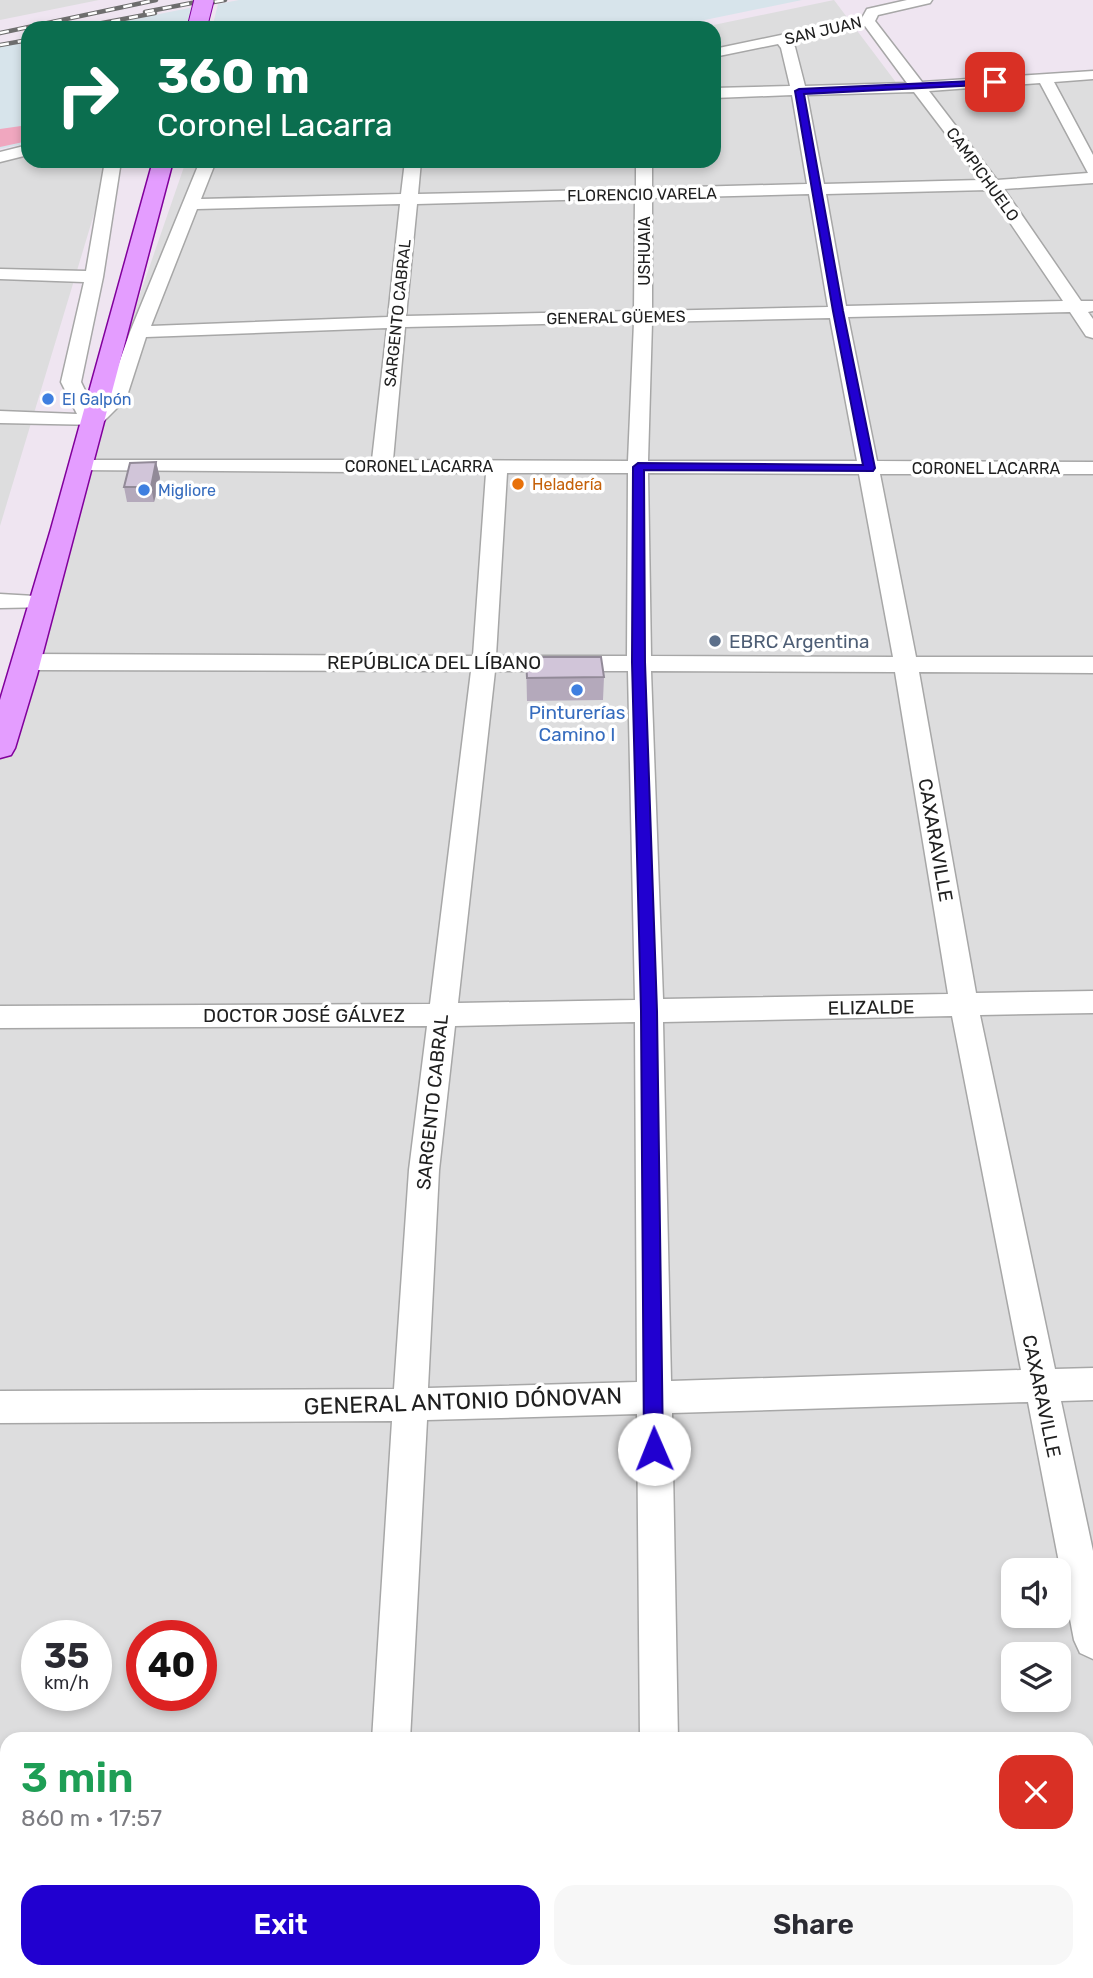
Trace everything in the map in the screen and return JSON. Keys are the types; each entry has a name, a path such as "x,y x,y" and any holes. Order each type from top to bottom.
{"main road":[{"path":"199,21 204,0"},
{"path":"0,748 82,466 161,168"}],"street":[{"name":"SAN JUAN","path":"721,52 868,21 872,12 925,0"},
{"name":"CAMPICHUELO","path":"868,21 1084,306 1093,332"},
{"name":"CAXARAVILLE","path":"782,40 788,47 799,91 906,666 964,1005 1093,1640"},
{"path":"721,93 919,88 1093,75"},
{"path":"1045,79 1093,170"},
{"path":"0,156 21,152"},
{"path":"93,421 82,408 71,382 94,277 112,168"},
{"path":"0,417 93,421 116,399 139,332 205,168"},
{"name":"SARGENTO CABRAL","path":"382,466 412,168"},
{"name":"USHUAIA","path":"644,168 638,467 639,662 649,1011 659,1732"},
{"name":"FLORENCIO VARELA","path":"191,204 993,185 1093,177"},
{"path":"0,274 94,277"},
{"name":"GENERAL GÜEMES","path":"139,332 396,322 1084,306"},
{"name":"CORONEL LACARRA","path":"82,466 1093,468"},
{"name":"SARGENTO CABRAL","path":"391,1732 424,1170 484,662 497,466"},
{"path":"0,601 44,602"},
{"name":"REPÚBLICA DEL LÍBANO","path":"27,662 1093,665"},
{"name":"ELIZALDE","path":"649,1011 1093,1002"},
{"name":"DOCTOR JOSÉ GÁLVEZ","path":"0,1017 649,1011"},
{"name":"GENERAL ANTONIO DÓNOVAN","path":"0,1407 409,1405 1093,1384"}],"shaded area":[{"path":"0,0 99,0 0,20"},
{"path":"239,0 802,0 700,21 214,21 218,4"},
{"path":"834,0 904,93 1093,80 1093,1732 0,1732 0,700 184,168 721,168 721,23"},
{"path":"194,7 189,21 125,21"},
{"path":"21,42 21,144 0,149 0,46"},
{"path":"21,126 21,142 0,147 0,129"},
{"path":"21,157 21,168 108,168 0,526 0,161"}],"building":[{"path":"156,462 151,487 124,487 130,463"},
{"path":"526,657 601,657 604,677 527,678"}],"railway":[{"path":"57,21 156,0"},
{"path":"145,12 207,0"},
{"path":"197,5 225,0"},
{"path":"113,21 155,13"},
{"path":"0,33 21,29"},
{"path":"0,45 21,41"}],"place":[{"name":"El Galpón","path":"48,399"},
{"name":"Heladería","path":"518,484"},
{"name":"Migliore","path":"144,490"},
{"name":"EBRC Argentina","path":"715,641"},
{"name":"Pinturerías Camino I","path":"577,690"}],"route":[{"path":"654,1449 649,1011 639,662 638,467 869,468 799,91 919,88 995,82"}]}
